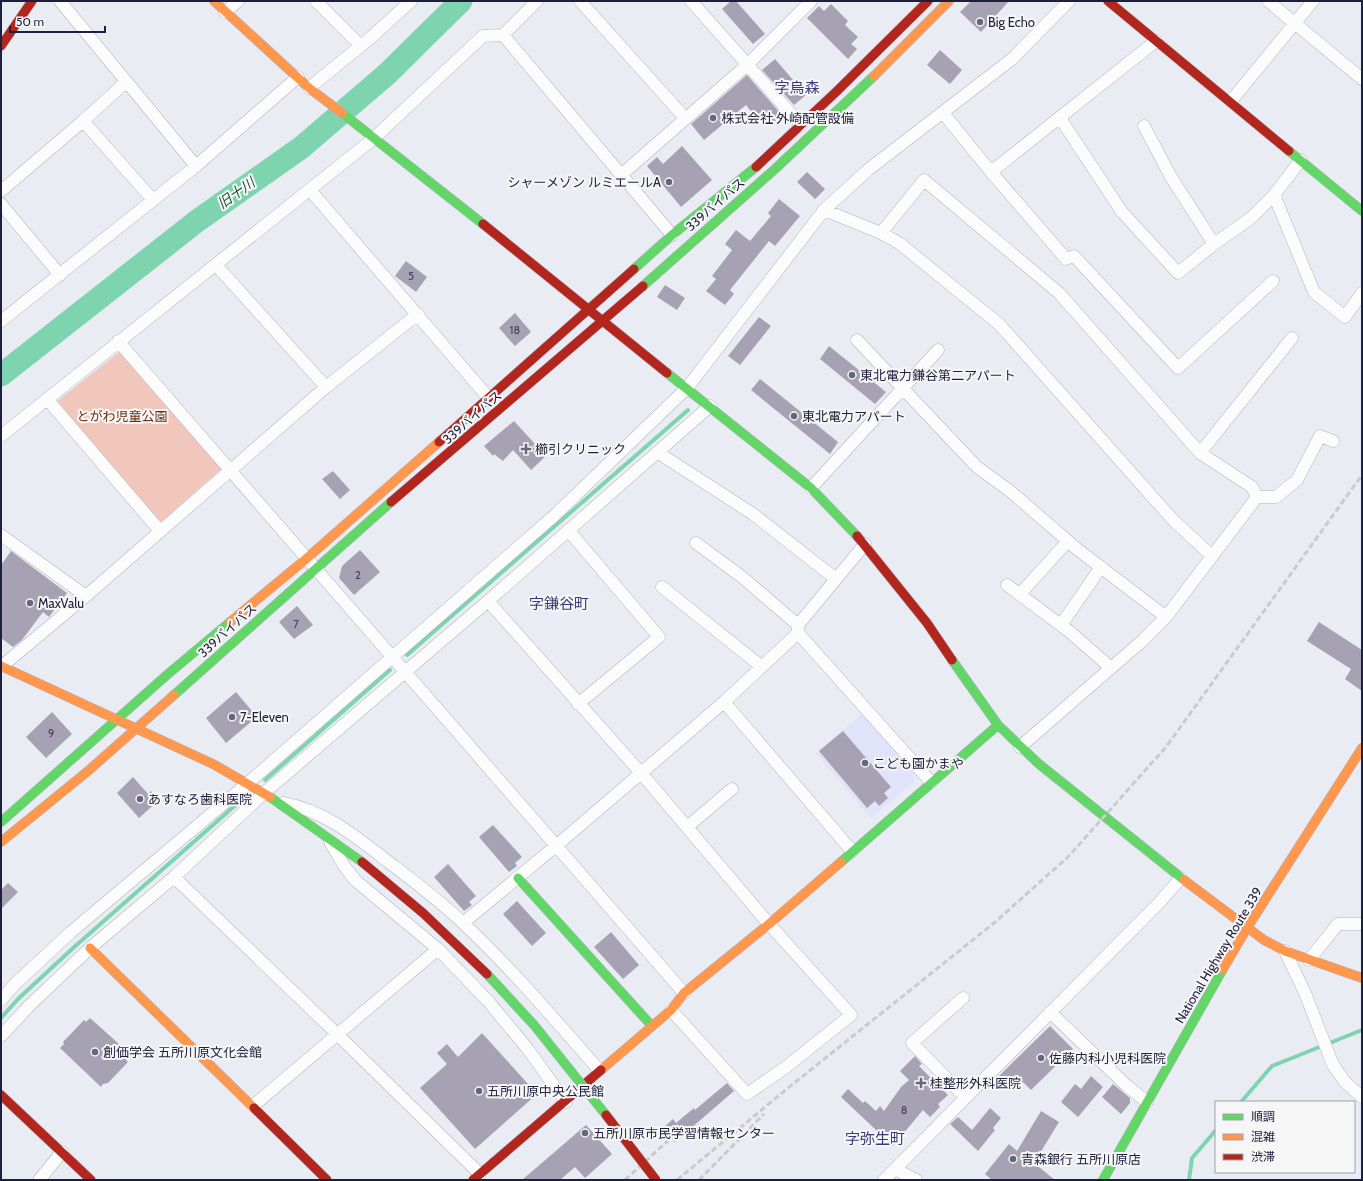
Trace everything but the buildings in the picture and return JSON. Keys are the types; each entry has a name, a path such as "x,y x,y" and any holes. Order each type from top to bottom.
{"main road":[{"path":"1,46 32,1"},
{"path":"214,1 224,12 310,89 436,187 811,488 865,544 927,623 998,725 1020,747 1104,818 1247,928 1285,951 1352,976 1362,978"},
{"path":"1,822 174,669 306,559 672,235 766,159 928,1"},
{"name":"339バイパス","path":"1,842 88,770 316,569 603,321 832,116 949,1"},
{"path":"1108,1 1231,101 1362,211"},
{"path":"1,667 213,764 280,803 362,862 414,903 460,945 516,1004 564,1061 656,1180"},
{"path":"477,1177 566,1102 599,1070 651,1025 671,1010 684,993 769,924 998,725"},
{"name":"National Highway Route 339","path":"1103,1180 1247,928 1362,748"},
{"path":"518,878 651,1025"},
{"path":"90,948 327,1180"},
{"path":"1,1095 91,1180"}],"street":[{"path":"60,1 125,82 196,166"},
{"path":"224,12 238,1"},
{"path":"316,1 361,46"},
{"path":"310,89 361,46 410,1"},
{"path":"1,436 118,341 216,265 373,139 483,36 503,34 537,1"},
{"path":"580,1 685,118"},
{"path":"691,1 746,66 801,126"},
{"path":"1,1000 15,984 72,932 248,783 555,515 687,388 824,210 870,169 1012,59 1069,1"},
{"path":"1268,1 1362,79"},
{"path":"1231,101 1312,1"},
{"path":"621,175 746,66 808,2"},
{"path":"503,34 672,235"},
{"path":"991,172 1156,41"},
{"path":"1,321 196,166 298,77"},
{"path":"1,191 83,121 125,82"},
{"path":"943,113 991,172 1066,259 1074,256 1178,368 1273,281"},
{"path":"1060,118 1122,212 1178,273 1214,244 1251,218 1274,195 1301,160"},
{"path":"83,121 153,200"},
{"path":"1144,126 1172,178 1214,244"},
{"path":"881,233 924,180 1059,293 1200,453 1252,487 1257,497"},
{"path":"310,190 500,410"},
{"path":"1274,195 1314,292 1345,317 1362,294"},
{"path":"1,204 60,275"},
{"path":"824,210 881,233 899,243 998,324 1173,520 1212,556"},
{"path":"216,265 326,387"},
{"path":"1,667 86,596 326,387 418,314"},
{"path":"1200,453 1292,338"},
{"path":"857,340 977,467 1010,491 1068,541 1166,617"},
{"path":"118,341 684,993"},
{"path":"811,488 938,350"},
{"path":"47,399 160,531"},
{"path":"1,1036 30,1005 90,948 174,877 264,793 405,670 488,601 710,406"},
{"path":"1257,497 1276,497 1297,480 1320,436 1333,442"},
{"path":"657,452 753,514 836,579"},
{"path":"1020,747 1111,668 1166,617 1257,497"},
{"path":"568,530 659,637 578,704"},
{"path":"1,535 86,596"},
{"path":"1020,594 1068,541"},
{"path":"696,543 742,577 798,629 931,782"},
{"path":"463,923 557,846 724,702 798,629 865,544"},
{"path":"1061,625 1101,567"},
{"path":"1007,585 1061,625 1111,668"},
{"path":"662,587 761,666"},
{"path":"488,601 578,704 641,773 769,924 851,1015 786,1068 747,1094 671,1010"},
{"path":"724,702 852,851"},
{"path":"687,827 732,789"},
{"path":"280,803 299,806 328,819 371,848 426,890 463,923 513,974 599,1070"},
{"path":"327,836 344,866 356,881 438,949 488,1001 527,1048 566,1102"},
{"path":"174,877 337,1034 477,1177"},
{"path":"884,1180 1157,905 1181,878"},
{"path":"1309,960 1338,924 1362,924"},
{"path":"253,1106 438,949"},
{"path":"1285,951 1305,993 1333,1065 1341,1077 1362,1098"},
{"path":"963,998 912,1043 965,1097"},
{"path":"1050,1012 1127,1086 1147,1102"},
{"path":"39,1180 62,1152"},
{"path":"895,1169 916,1180"}],"shaded area":[{"name":"こども園かまや","path":"863,713 914,774 914,782 871,818 816,753"}],"green space":[{"name":"とがわ児童公園","path":"119,352 221,469 161,522 56,402"}],"waterway":[{"name":"旧十川","path":"1,375 197,221 302,147 387,74 461,1"},
{"path":"407,655 688,410"},
{"path":"265,780 390,670"},
{"path":"1,1018 18,999 72,949 247,795"},
{"path":"1242,1101 1272,1066 1362,1030"},
{"path":"1189,1180 1192,1158 1215,1131"}],"railway":[{"path":"677,1180 788,1088 994,923 1068,857 1166,747 1362,475"},
{"path":"699,1180 764,1114"},
{"path":"625,1180 671,1138"}],"traffic: fast":[{"path":"643,286 775,169 874,76"},
{"path":"342,113 483,224"},
{"path":"1289,151 1362,211"},
{"path":"634,269 672,235 756,167"},
{"path":"667,373 811,488 857,536"},
{"path":"174,695 391,502"},
{"path":"1,822 168,674 230,622"},
{"path":"952,660 998,725 1039,764 1184,880"},
{"path":"841,862 998,725"},
{"path":"270,797 362,862"},
{"path":"518,878 651,1025"},
{"path":"1103,1180 1223,969"},
{"path":"487,974 534,1025 606,1115"}],"traffic: slow":[{"path":"214,1 309,88 342,113"},
{"path":"874,76 949,1"},
{"path":"230,622 306,559 439,442"},
{"path":"1,666 213,764 270,797"},
{"path":"1,842 88,771 174,695"},
{"path":"1223,969 1247,928 1362,748"},
{"path":"601,1070 671,1010 684,993 769,924 841,862"},
{"path":"1184,880 1264,940 1285,951 1362,978"},
{"path":"90,948 254,1108"}],"traffic: jam":[{"path":"1,46 32,1"},
{"path":"756,167 837,91 928,1"},
{"path":"1108,1 1289,151"},
{"path":"483,224 667,373"},
{"path":"439,442 634,269"},
{"path":"391,502 643,286"},
{"path":"857,536 927,623 952,660"},
{"path":"362,862 423,913 487,974"},
{"path":"473,1180 601,1070"},
{"path":"1,1095 91,1180"},
{"path":"254,1108 327,1180"},
{"path":"606,1115 656,1180"}],"place":[{"name":"Big Echo","path":"980,22"},
{"name":"株式会社 外崎配管設備","path":"713,118"},
{"name":"シャーメゾン ルミエールA","path":"669,182"},
{"name":"東北電力鎌谷第二アパート","path":"852,375"},
{"name":"東北電力アパート","path":"794,416"},
{"name":"櫛引クリニック","path":"526,449"},
{"name":"MaxValu","path":"30,603"},
{"name":"7-Eleven","path":"232,717"},
{"name":"こども園かまや","path":"865,763"},
{"name":"あすなろ歯科医院","path":"140,799"},
{"name":"創価学会 五所川原文化会館","path":"95,1052"},
{"name":"佐藤内科小児科医院","path":"1041,1058"},
{"name":"桂整形外科医院","path":"921,1083"},
{"name":"五所川原中央公民館","path":"479,1091"},
{"name":"五所川原市民学習情報センター","path":"585,1133"},
{"name":"青森銀行 五所川原店","path":"1013,1159"}],"district":[{"name":"字烏森","path":"797,88"},
{"name":"字鎌谷町","path":"559,604"},
{"name":"字弥生町","path":"875,1139"}]}
